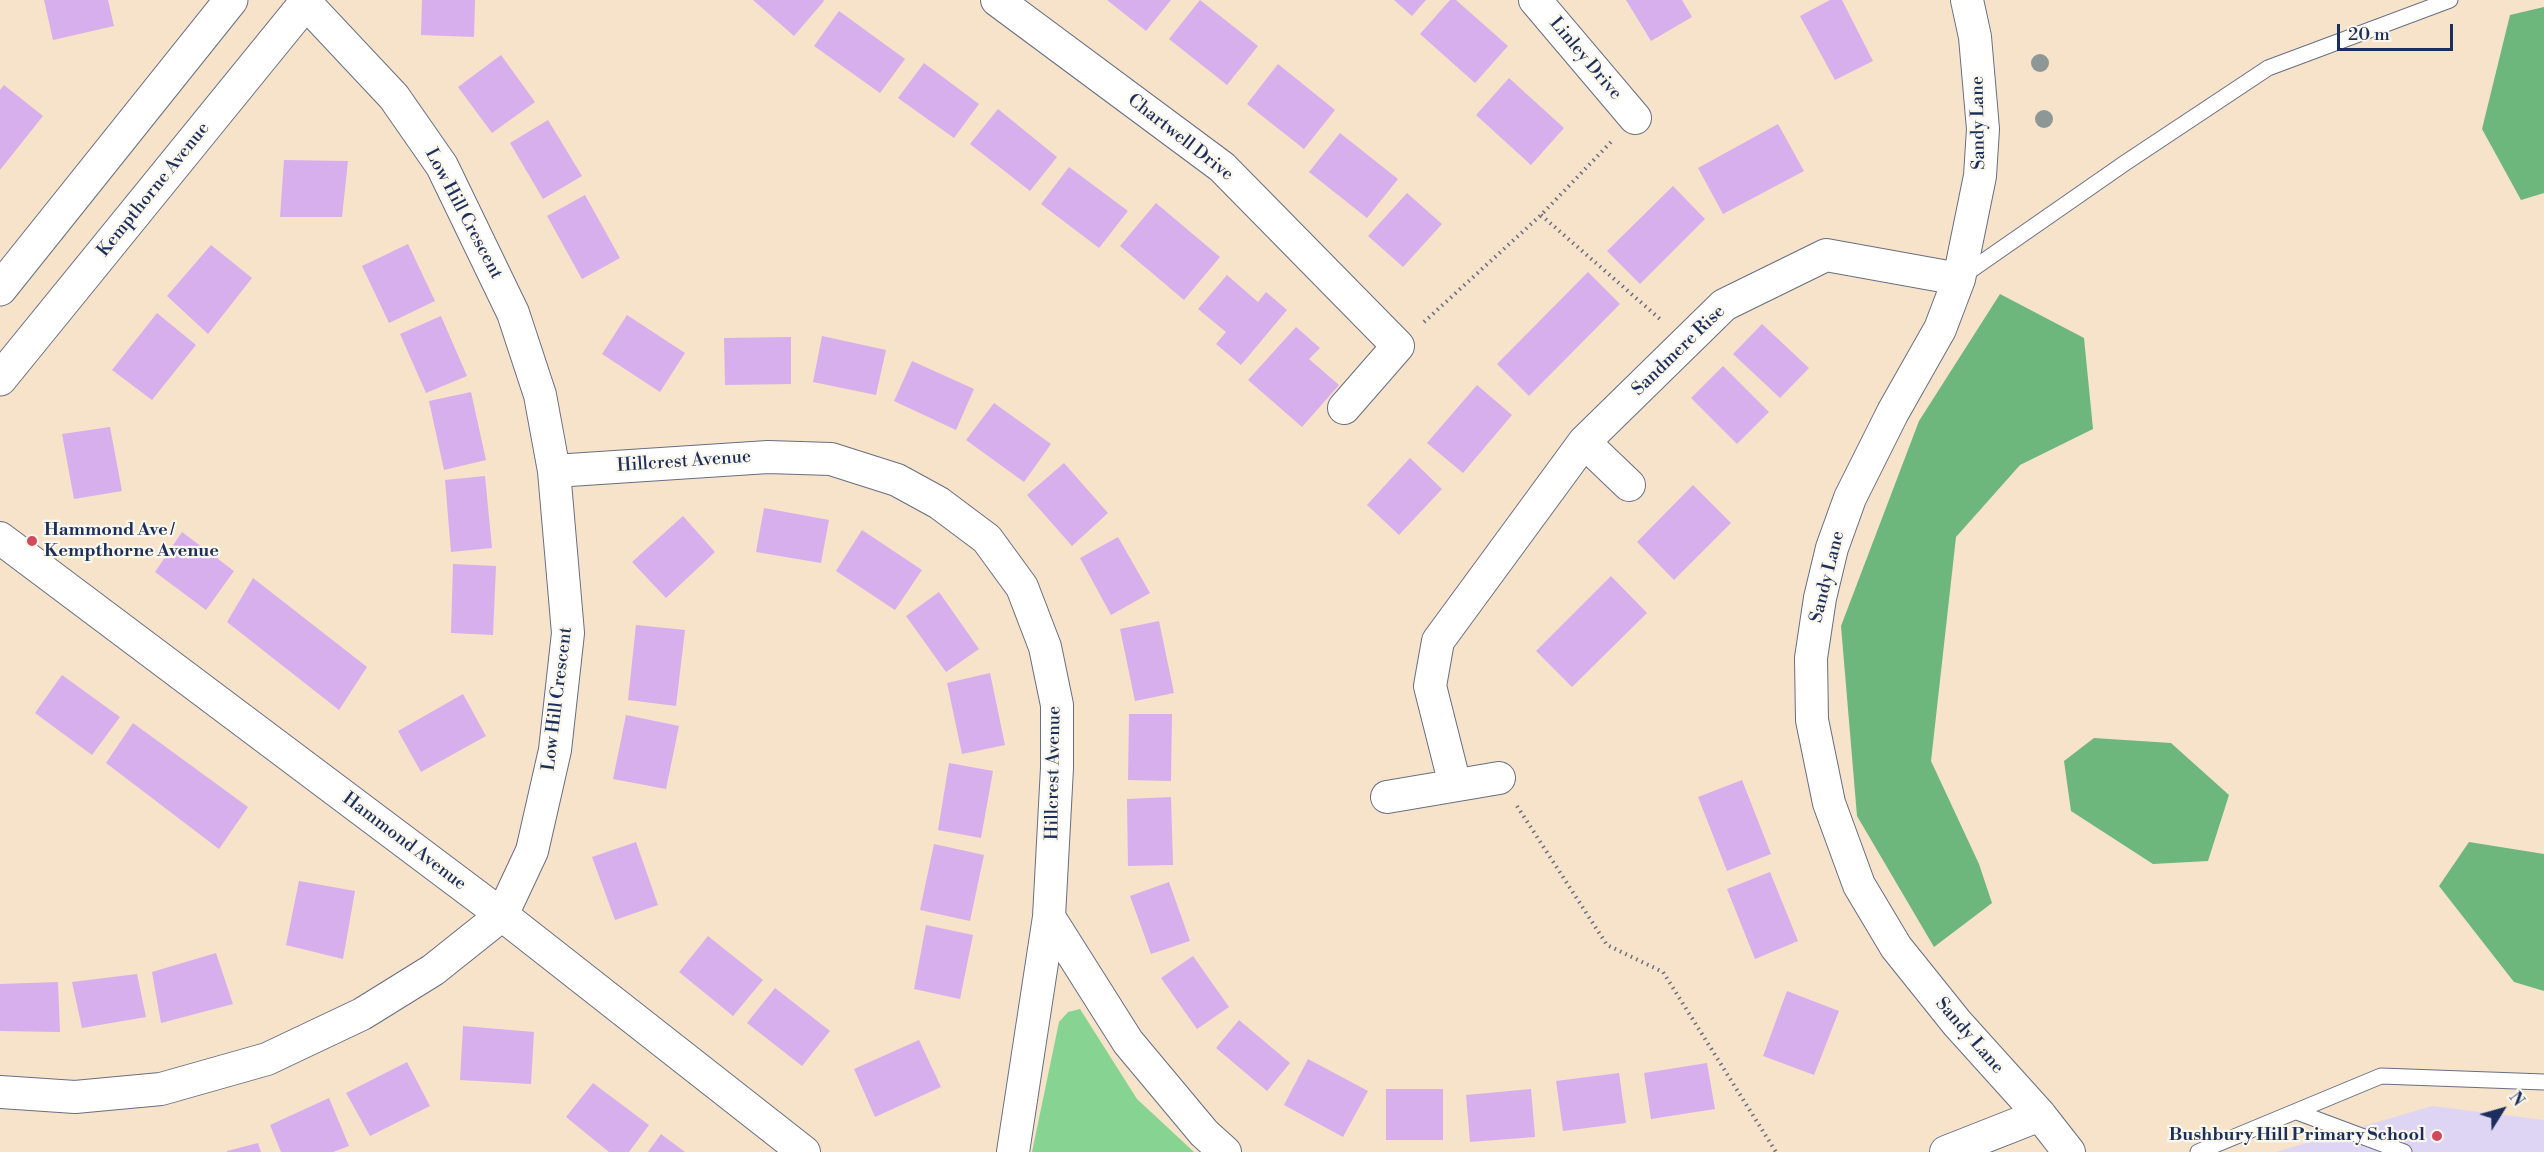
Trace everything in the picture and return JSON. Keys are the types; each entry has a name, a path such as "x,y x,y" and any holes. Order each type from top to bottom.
{"street":[{"path":"0,289 231,0"},
{"name":"Chartwell Drive","path":"998,0 1222,167 1398,346"},
{"name":"Linley Drive","path":"1535,0 1635,118"},
{"name":"Sandy Lane","path":"1967,0 1976,47 1983,129 1980,176 1959,279 1940,329 1893,412 1850,498 1832,548 1820,598 1810,658 1812,720 1829,803 1859,885 1896,947 1957,1023 2040,1115 2069,1152"},
{"name":"Kempthorne Avenue","path":"0,379 306,1"},
{"name":"Low Hill Crescent","path":"0,1092 75,1097 161,1089 267,1059 362,1014 433,970 502,915 532,851 555,750 568,633 554,471 540,395 513,313 442,166 394,97 306,1"},
{"name":"Sandmere Rise","path":"1455,785 1430,686 1438,641 1584,442 1724,305 1826,255 1959,279"},
{"path":"1344,408 1398,346"},
{"path":"1584,442 1629,485"},
{"name":"Hillcrest Avenue","path":"554,471 768,457 831,459 897,480 939,503 987,539 1022,587 1045,647 1057,705 1057,768 1049,917 1013,1152"},
{"name":"Hammond Avenue","path":"0,538 502,915 804,1152"},
{"path":"1387,797 1499,778"},
{"path":"1049,917 1128,1042 1204,1133 1225,1152"},
{"path":"1946,1152 2040,1115"}],"lane":[{"path":"1959,279 2125,163 2268,68 2450,0"},
{"path":"2198,1152 2381,1076 2544,1082"},
{"path":"2297,1112 2404,1152"}],"path":[{"path":"1398,346 1541,215 1635,118"},
{"path":"1541,215 1627,291"},
{"path":"1499,778 1607,945 1663,972 1776,1152"}],"shaded area":[{"name":"Bushbury Hill Primary School","path":"2432,1106 2544,1120 2544,1152 2276,1152"}],"green space":[{"path":"2544,7 2544,193 2521,200 2482,129 2510,15"},
{"path":"2000,294 2084,338 2093,429 2020,465 1956,537 1931,761 1979,864 1992,903 1934,947 1857,816 1841,626 1919,421"},
{"path":"2094,738 2171,743 2229,795 2208,861 2153,864 2071,811 2064,761"},
{"path":"2469,842 2544,854 2544,991 2514,982 2439,886"},
{"path":"1080,1009 1137,1099 1194,1152 1032,1152 1059,1022 1068,1012"}],"building":[{"path":"44,0 108,0 114,26 53,40"},
{"path":"422,0 475,0 474,37 421,35"},
{"path":"753,0 823,0 824,1 794,36"},
{"path":"1107,0 1171,0 1146,31"},
{"path":"1200,0 1258,46 1227,85 1169,39"},
{"path":"1394,0 1426,0 1412,16"},
{"path":"1450,0 1456,0 1508,46 1475,83 1420,34"},
{"path":"1626,0 1682,0 1692,17 1651,41"},
{"path":"1830,0 1842,0 1873,61 1835,80 1800,16"},
{"path":"839,11 905,59 880,93 814,46"},
{"path":"501,55 535,102 492,133 458,87"},
{"path":"924,63 979,104 954,138 898,98"},
{"path":"1278,64 1335,110 1304,149 1247,104"},
{"path":"1509,78 1564,128 1531,165 1476,115"},
{"path":"4,85 43,116 0,170 0,90"},
{"path":"998,109 1057,157 1030,191 970,144"},
{"path":"548,120 582,176 543,199 510,143"},
{"path":"1778,124 1804,171 1723,214 1698,168"},
{"path":"1340,133 1398,179 1367,218 1309,172"},
{"path":"284,160 348,161 342,217 280,217"},
{"path":"1069,167 1128,211 1099,248 1041,204"},
{"path":"1673,186 1705,219 1640,284 1607,251"},
{"path":"1407,193 1442,224 1403,267 1368,236"},
{"path":"585,195 620,258 582,279 547,216"},
{"path":"1156,203 1220,257 1184,300 1120,246"},
{"path":"408,244 435,301 389,323 362,266"},
{"path":"211,245 252,278 208,334 167,296"},
{"path":"1588,272 1620,304 1529,396 1497,364"},
{"path":"1227,275 1258,302 1266,292 1287,310 1241,365 1216,344 1226,332 1198,309"},
{"path":"157,313 196,345 152,400 112,370"},
{"path":"627,315 685,353 660,392 602,354"},
{"path":"441,316 467,376 426,393 400,334"},
{"path":"1762,324 1809,368 1780,398 1733,354"},
{"path":"1296,327 1320,348 1309,359 1339,385 1302,427 1248,380"},
{"path":"822,336 886,350 876,395 813,382"},
{"path":"791,337 791,384 725,385 724,338"},
{"path":"912,361 974,389 956,430 894,401"},
{"path":"1723,366 1769,412 1737,444 1691,398"},
{"path":"1477,385 1512,415 1463,473 1427,443"},
{"path":"471,392 486,460 444,470 429,401"},
{"path":"994,403 1051,444 1024,482 966,440"},
{"path":"110,427 122,491 74,499 62,434"},
{"path":"1410,458 1442,489 1399,535 1367,505"},
{"path":"1064,463 1108,513 1072,546 1027,495"},
{"path":"485,476 492,548 451,552 445,480"},
{"path":"1693,485 1731,523 1674,580 1637,542"},
{"path":"764,508 829,520 821,563 756,552"},
{"path":"683,516 715,552 666,598 632,562"},
{"path":"862,530 922,570 895,610 836,571"},
{"path":"182,532 234,571 206,610 155,572"},
{"path":"1118,537 1150,593 1111,615 1080,558"},
{"path":"453,564 496,566 493,635 451,633"},
{"path":"1611,576 1647,613 1572,687 1536,651"},
{"path":"253,578 367,667 339,710 227,622"},
{"path":"939,592 979,649 946,672 906,616"},
{"path":"1159,621 1174,693 1135,701 1120,629"},
{"path":"636,625 685,630 676,706 628,700"},
{"path":"990,673 1005,745 962,754 947,683"},
{"path":"62,675 120,717 92,755 35,713"},
{"path":"463,694 486,736 421,772 398,731"},
{"path":"1129,714 1172,714 1171,781 1128,780"},
{"path":"626,715 679,726 666,789 613,779"},
{"path":"133,723 248,807 219,849 106,763"},
{"path":"949,763 993,771 981,838 938,830"},
{"path":"1742,780 1771,854 1727,871 1698,797"},
{"path":"1171,797 1173,865 1128,866 1127,799"},
{"path":"636,842 658,905 615,920 592,857"},
{"path":"934,844 984,855 970,921 920,910"},
{"path":"1770,872 1798,941 1755,959 1727,889"},
{"path":"299,881 355,891 343,959 286,945"},
{"path":"1169,882 1190,941 1151,954 1130,896"},
{"path":"926,925 973,935 960,999 914,989"},
{"path":"708,936 763,980 733,1016 679,972"},
{"path":"216,953 233,1004 161,1023 152,972"},
{"path":"1193,956 1229,1007 1197,1029 1161,978"},
{"path":"137,974 146,1017 82,1028 72,982"},
{"path":"58,982 60,1032 0,1031 0,984"},
{"path":"775,988 830,1031 802,1066 747,1023"},
{"path":"1787,991 1839,1011 1814,1075 1763,1056"},
{"path":"1239,1020 1290,1063 1267,1091 1216,1048"},
{"path":"463,1026 534,1032 531,1084 460,1080"},
{"path":"919,1040 941,1087 875,1117 854,1069"},
{"path":"1308,1059 1368,1091 1343,1137 1284,1105"},
{"path":"407,1062 430,1106 370,1136 346,1093"},
{"path":"1707,1063 1715,1109 1651,1119 1644,1073"},
{"path":"1619,1073 1626,1123 1563,1131 1556,1081"},
{"path":"593,1083 649,1125 629,1152 609,1152 566,1117"},
{"path":"1386,1089 1443,1089 1443,1140 1386,1140"},
{"path":"1531,1089 1535,1137 1470,1142 1466,1095"},
{"path":"329,1098 349,1146 333,1152 281,1152 270,1125"},
{"path":"661,1134 685,1152 648,1152"},
{"path":"258,1143 261,1152 227,1152 227,1151"}],"place":[{"name":"Hammond Ave / Kempthorne Avenue","path":"32,541"},
{"name":"Bushbury Hill Primary School","path":"2437,1136"}]}
